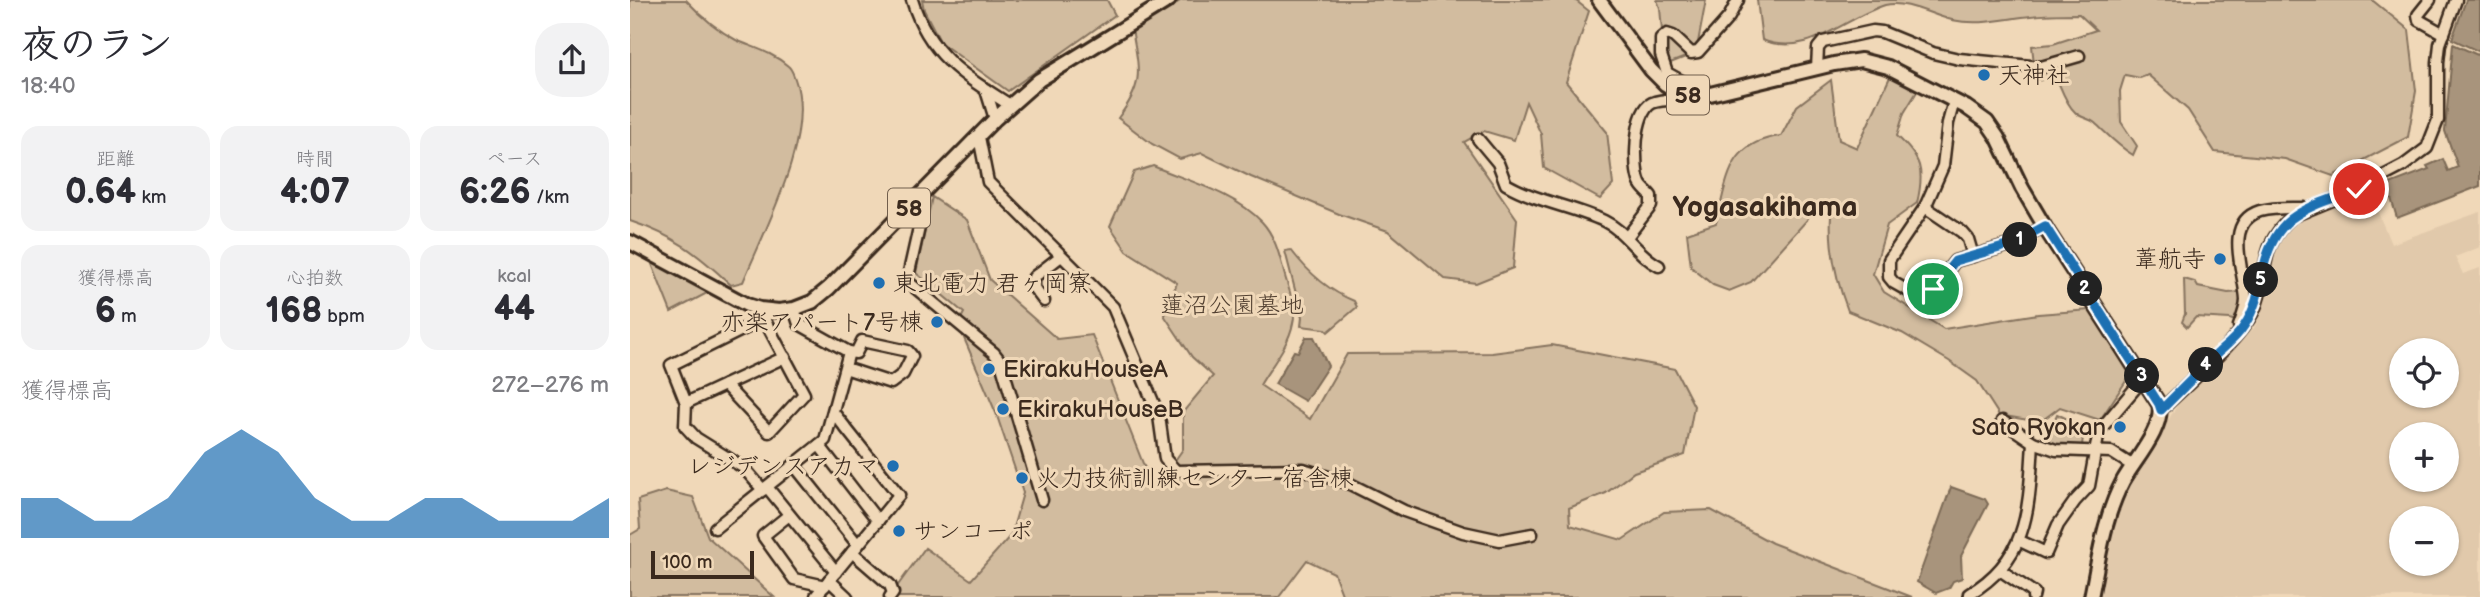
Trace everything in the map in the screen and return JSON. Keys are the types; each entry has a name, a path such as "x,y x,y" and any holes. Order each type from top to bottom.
{"main road":[{"name":"58","path":"630,242 767,315 812,302 919,199 995,119 1039,80 1169,0"},
{"name":"58","path":"1599,0 1658,78 1672,89 1689,95 1704,95 1851,61 1868,61 1888,67 1976,113 1992,129 2045,226 2144,379 2161,410"},
{"path":"2091,597 2104,532 2114,501 2160,419 2161,410"}],"street":[{"path":"912,0 917,16 934,48 986,90 1010,105"},
{"path":"1704,95 1703,86 1687,84 1667,73 1661,55 1661,38 1667,34 1673,36 1691,52 1698,52 1722,26 1738,0"},
{"path":"2430,0 2418,15 2419,20 2444,34"},
{"path":"2161,410 2242,329 2255,309 2267,252 2277,232 2292,216 2359,189 2403,166 2427,148 2438,120 2438,62 2456,0"},
{"path":"1817,68 1818,48 1823,43 1873,31 1882,32 1933,53 1959,59 2040,67 2079,55"},
{"path":"986,90 995,119"},
{"path":"1627,237 1651,205 1651,196 1640,183 1635,139 1644,110 1651,103 1685,99 1689,95"},
{"path":"1954,101 1948,123 1943,166 1925,207 1889,260 1889,276 1894,283 1917,296 1925,295 1955,261 2010,245 2045,226"},
{"path":"979,138 988,182 1113,307 1159,416 1165,459 1176,471 1303,469 1350,484 1404,511 1463,531 1500,540 1531,534"},
{"path":"1478,139 1498,163 1506,184 1607,223 1627,237 1648,261 1659,266"},
{"path":"919,199 920,223 907,281 994,353 1001,362 1042,500"},
{"path":"1925,207 1962,232 1968,239 1973,256"},
{"path":"2232,339 2243,316 2246,301 2238,242 2244,223 2253,214 2263,210 2312,207"},
{"path":"1044,301 1034,288 1034,277 1061,256"},
{"path":"794,309 799,324 849,352 856,353 862,341 908,351 912,356 903,374 891,383 845,368"},
{"path":"726,385 769,432 804,394 767,315 671,365 686,403 685,426 696,438 744,468 765,488 789,515 830,579 848,597"},
{"path":"715,528 825,440 849,352"},
{"path":"686,403 785,357"},
{"path":"2020,541 2046,553 2064,516 2090,486 2099,430 2144,379"},
{"path":"816,596 899,495 833,412"},
{"path":"2002,421 2033,442 2056,450 2111,452 2133,467"},
{"path":"1970,597 1969,594 1990,581 2000,570 2020,541 2030,487 2033,442"},
{"path":"819,445 878,521"},
{"path":"794,465 855,549 890,585 893,593 890,597"},
{"path":"789,515 763,537 794,579 830,579"},
{"path":"2000,570 2034,593 2033,597"}],"shaded area":[{"path":"2466,0 2480,0 2480,52 2452,39"},
{"path":"2453,44 2480,56 2480,186 2397,218 2387,185 2429,169 2427,166 2443,159 2448,171 2458,167 2445,131"},
{"path":"2368,188 2391,244 2480,212 2480,247 2455,257 2463,274 2480,268 2480,597 2097,597 2116,511 2128,483 2179,403 2254,328 2259,318 2274,250 2284,230 2294,219"},
{"path":"1306,337 1314,337 1328,366 1305,401 1275,384 1294,351 1298,352"},
{"path":"1951,487 1985,499 1988,504 1961,556 1962,578 1953,581 1949,588 1936,593 1917,582"}],"green space":[{"path":"630,0 686,0 722,32 776,57 793,73 800,102 794,154 775,209 743,282 731,285 685,247 630,221"},
{"path":"922,0 1107,0 1115,15 1008,91 941,43 924,10"},
{"path":"1182,0 1575,0 1589,11 1566,82 1607,132 1613,185 1600,199 1544,168 1541,134 1526,102 1514,140 1484,131 1464,142 1517,219 1513,268 1476,283 1445,279 1388,231 1339,214 1202,153 1180,159 1152,144 1118,118 1133,95 1138,76 1132,29"},
{"path":"1657,0 1706,0 1696,53 1665,65"},
{"path":"1757,0 2372,0 2409,30 2416,91 2408,137 2333,176 2285,159 2215,152 2188,110 2148,75 2140,78 2125,75 2120,91 2121,122 2137,146 2133,155 2095,123 2079,116 2072,109 2056,77 2036,81 2032,46 2053,44 2096,30 2079,14 1972,22 1952,20 1910,6 1893,4 1869,11 1810,41 1779,44 1762,40"},
{"path":"1890,77 1921,85 1904,113 1897,136 1916,158 1921,182 1917,203 1887,225 1873,274 1884,292 1944,329 2038,314 2090,310 2130,375 2100,420 2060,407 2040,422 1999,415 1977,381 1949,361 1902,333 1848,311 1834,264 1831,216 1815,203 1807,220 1751,282 1729,291 1713,285 1691,267 1687,233 1716,223 1728,178 1740,155 1750,146 1781,136 1797,106 1831,80 1839,140 1857,148"},
{"name":"蓮沼公園墓地","path":"1153,166 1225,195 1251,212 1271,234 1290,294 1294,317 1284,347 1260,385 1310,419 1347,354 1492,353 1552,345 1675,369 1694,406 1685,455 1634,472 1606,493 1569,508 1570,525 1622,540 1664,512 1711,510 1772,543 1912,597 1343,597 1334,573 1307,560 1279,597 895,597 896,588 925,548 971,580 1011,535 1023,493 996,413 958,324 964,313 916,273 932,197 967,220 990,280 1057,339 1092,335 1148,476 1157,486 1183,449 1183,412 1213,376 1192,357 1164,315 1177,283 1127,251 1110,226 1134,172"},
{"path":"1291,250 1319,280 1354,301 1357,307 1328,332 1325,329 1301,326 1302,317 1285,251"},
{"path":"655,263 711,291 671,312 652,264"},
{"path":"2184,279 2195,282 2198,287 2228,293 2241,292 2243,301 2237,322 2230,319 2196,317 2187,327 2182,322 2185,314"},
{"path":"2057,414 2076,423 2073,433 2083,436 2082,446 2061,447 2045,443"},
{"path":"666,491 693,497 708,537 774,597 630,597 630,535 640,529 638,500"}],"place":[{"name":"天神社","path":"1984,75"},
{"name":"葦航寺","path":"2220,259"},
{"name":"東北電力 君ヶ岡寮","path":"879,283"},
{"name":"亦楽アパート7号棟","path":"937,322"},
{"name":"EkirakuHouseA","path":"989,369"},
{"name":"EkirakuHouseB","path":"1003,409"},
{"name":"Sato Ryokan","path":"2120,427"},
{"name":"レジデンスアカマ","path":"893,466"},
{"name":"火力技術訓練センター 宿舎棟","path":"1022,478"},
{"name":"サンコーポ","path":"899,531"}],"district":[{"name":"Yogasakihama","path":"1765,206"}],"route":[{"path":"1933,289 1955,261 2010,245 2045,226 2161,410 2242,329 2255,309 2267,252 2284,224 2292,216 2359,189"}]}
